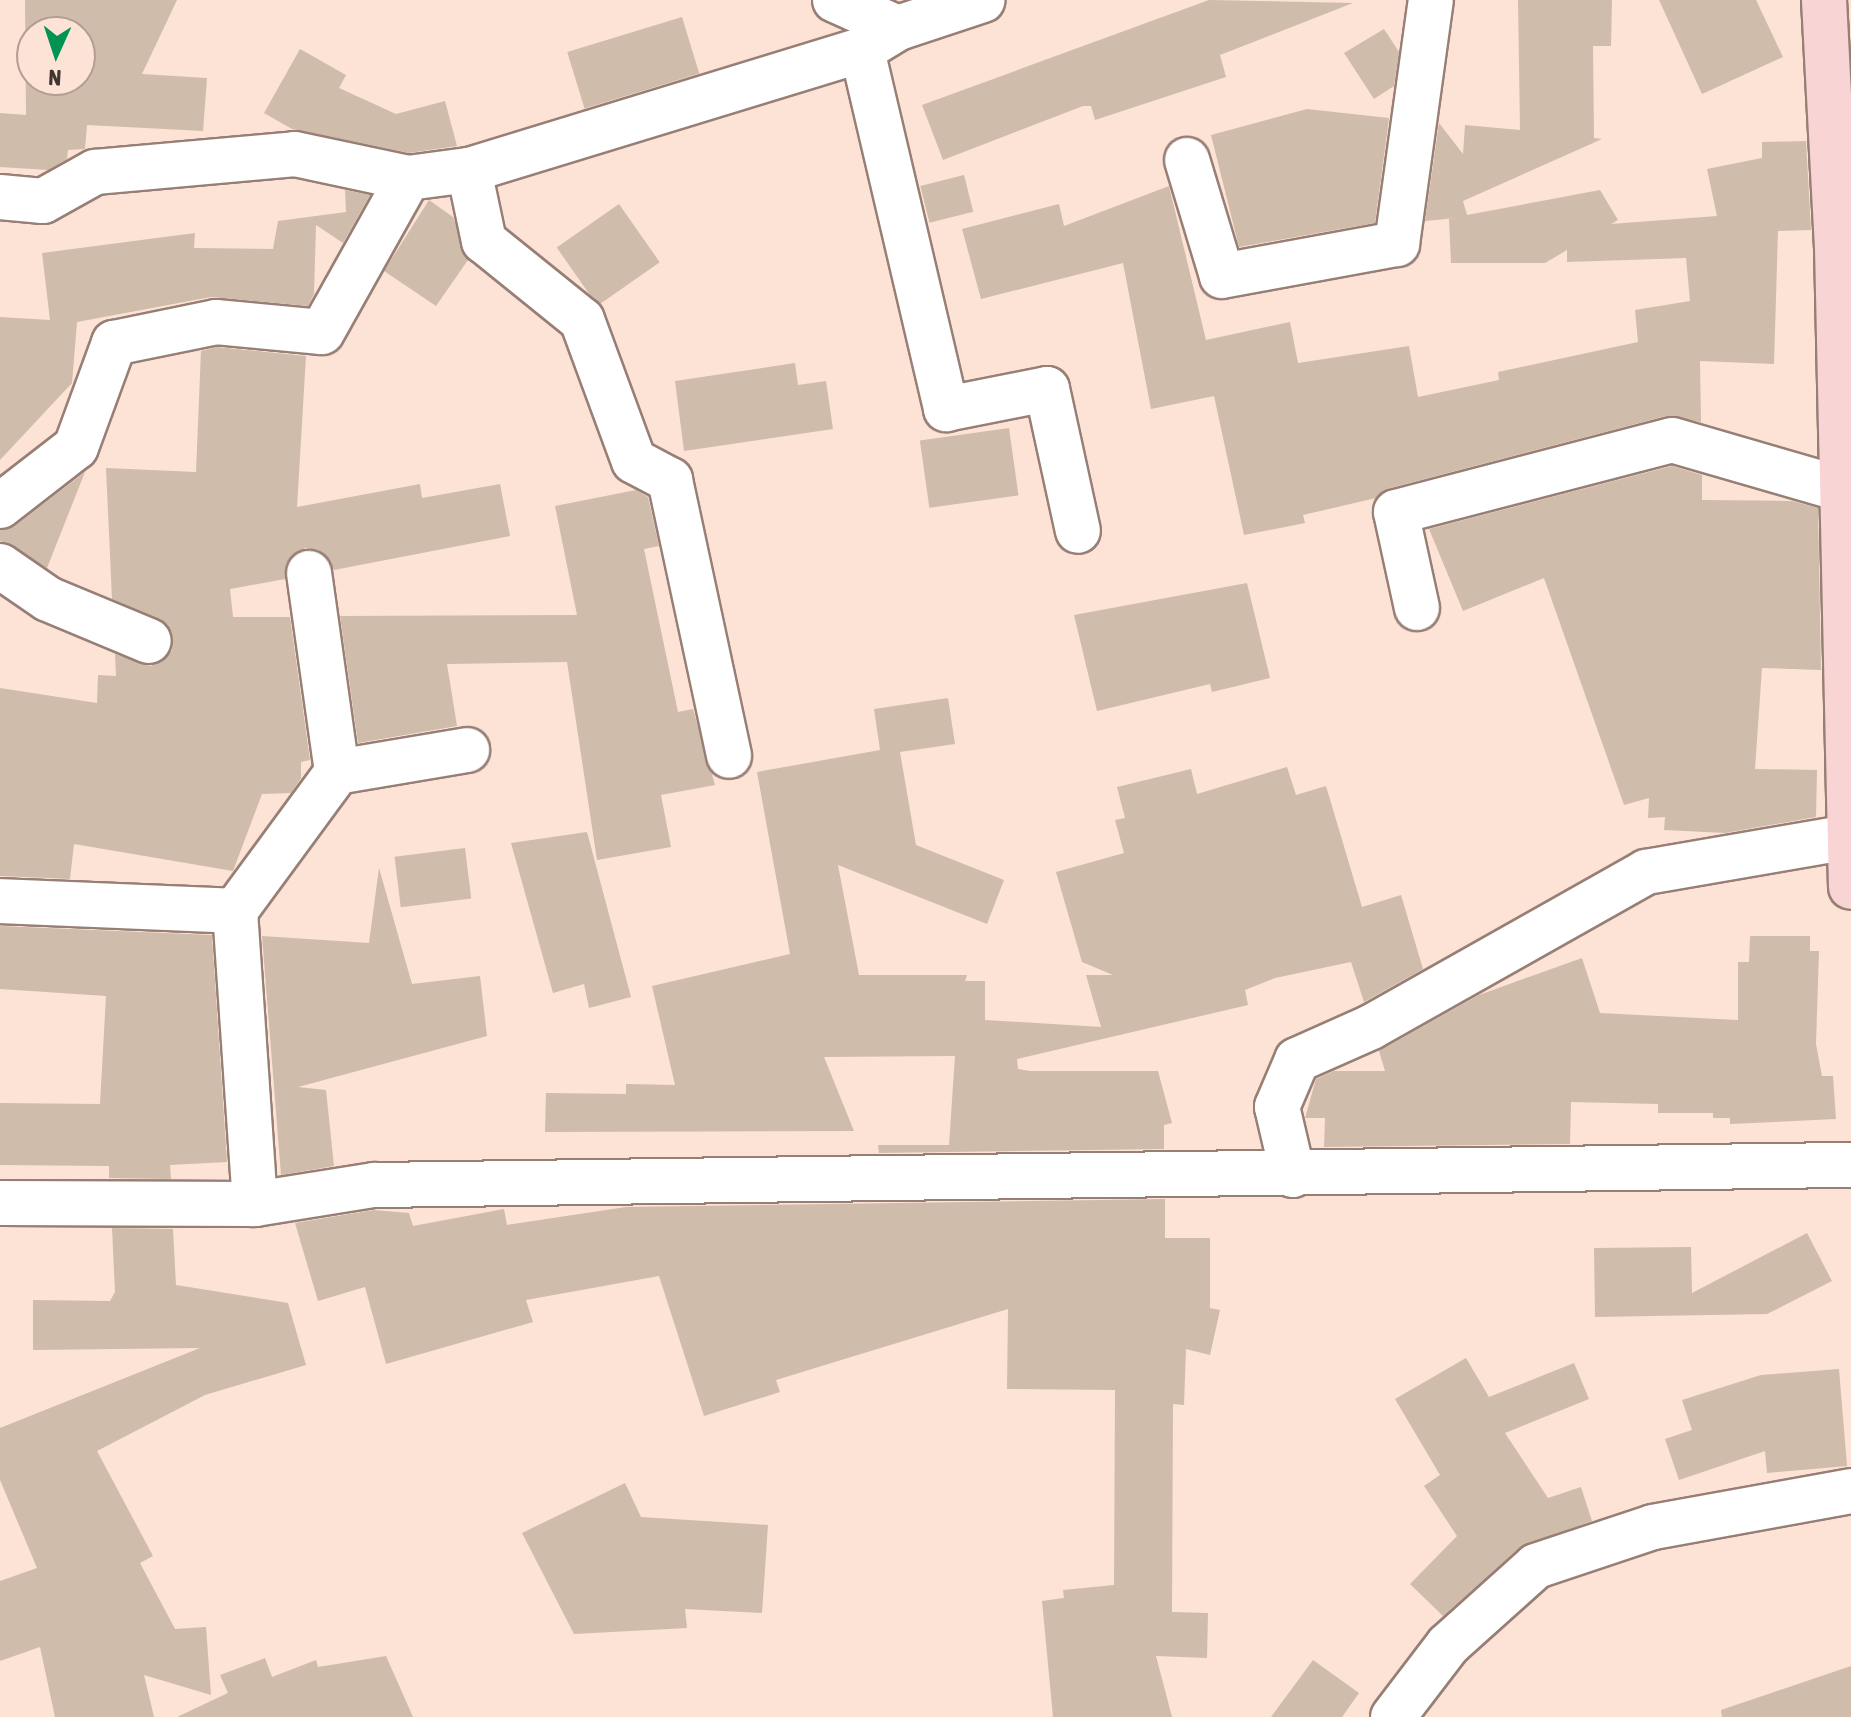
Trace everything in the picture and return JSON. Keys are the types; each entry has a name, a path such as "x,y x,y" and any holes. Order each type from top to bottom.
{"main road":[{"path":"1824,0 1844,245 1844,490 1851,887"}],"street":[{"path":"835,0 880,39 946,409 1047,389 1078,531"},
{"path":"0,197 43,201 95,172 295,154 408,178 469,170 880,39 983,0"},
{"path":"1187,160 1222,276 1397,244 1431,0"},
{"path":"469,170 484,241 582,320 634,461 670,480 729,756"},
{"path":"0,506 76,447 114,343 216,322 322,332 408,178"},
{"path":"1417,608 1396,512 1672,440 1844,490"},
{"path":"0,566 48,599 149,641"},
{"path":"309,573 337,772"},
{"path":"255,1204 235,911 337,772 467,750"},
{"path":"1293,1175 1277,1107 1297,1060 1371,1027 1646,872 1849,837"},
{"path":"0,901 235,911"},
{"path":"0,1203 255,1204 374,1185 1293,1175 1851,1165"},
{"path":"1393,1717 1448,1645 1536,1566 1653,1527 1851,1491"}],"building":[{"path":"25,0 177,0 142,74 207,78 203,131 87,125 85,149 68,150 67,159 48,170 0,167 0,113 26,115 26,96 96,96 96,16 25,16"},
{"path":"1209,0 1353,3 1220,55 1226,77 1095,120 1091,106 1083,106 943,160 922,105"},
{"path":"1518,0 1612,0 1611,46 1593,46 1594,138 1602,139 1463,201 1467,215 1600,190 1618,220 1611,224 1717,216 1707,169 1762,158 1762,142 1806,141 1811,230 1778,231 1774,364 1700,361 1701,422 1666,416 1390,488 1376,498 1303,515 1305,523 1244,535 1214,396 1151,409 1123,263 981,299 962,229 1059,204 1064,226 1169,186 1206,340 1290,322 1298,363 1409,346 1418,397 1499,380 1498,372 1638,342 1635,310 1690,301 1686,258 1567,262 1567,250 1545,263 1451,263 1449,219 1456,218 1425,221 1439,123 1463,154 1465,125 1520,130"},
{"path":"1659,0 1756,0 1783,57 1702,94"},
{"path":"682,17 699,73 584,109 567,52"},
{"path":"1384,29 1399,52 1394,86 1374,99 1344,53"},
{"path":"300,49 346,75 339,88 396,114 445,101 457,146 409,153 292,129 264,113"},
{"path":"1307,109 1389,118 1375,223 1239,247 1211,135"},
{"path":"964,175 973,212 930,223 920,186"},
{"path":"345,190 370,195 343,243 316,225 314,294 308,306 211,297 77,322 72,383 0,460 0,317 50,320 42,253 195,233 194,248 273,249 278,221 346,212"},
{"path":"429,200 453,217 468,260 436,306 384,271"},
{"path":"619,204 660,262 597,306 557,248"},
{"path":"217,347 306,356 297,507 420,484 422,498 500,484 510,536 334,570 319,550 305,548 286,563 285,579 230,589 233,617 290,617 310,760 301,762 301,778 291,793 262,794 233,871 74,844 70,879 0,876 0,688 97,703 98,675 116,676 115,654 151,666 172,651 168,625 112,599 106,468 196,472 201,351"},
{"path":"795,363 798,385 826,381 833,429 684,451 675,381"},
{"path":"1009,428 1018,495 929,508 920,441"},
{"path":"1672,466 1702,475 1702,500 1792,501 1818,508 1821,670 1762,668 1755,769 1817,770 1816,817 1725,833 1664,830 1665,817 1648,818 1649,798 1624,805 1544,578 1463,611 1429,529"},
{"path":"85,472 47,568 0,541 0,530 15,526"},
{"path":"636,490 648,497 659,546 644,549 678,712 693,709 715,785 661,795 671,847 597,860 567,662 447,664 457,726 358,743 340,616 577,615 555,506"},
{"path":"1247,583 1270,678 1212,692 1210,684 1097,711 1074,615"},
{"path":"948,698 955,744 900,752 916,845 1004,880 987,924 838,865 859,975 967,975 965,981 985,981 985,1020 1101,1027 1086,975 1113,975 1082,962 1056,872 1124,853 1115,820 1125,818 1117,787 1191,769 1197,794 1287,767 1296,795 1326,786 1362,907 1401,895 1423,969 1364,1002 1351,962 1275,978 1245,990 1248,1005 1017,1059 1018,1069 1030,1071 1158,1071 1172,1123 1164,1125 1164,1149 879,1153 878,1145 949,1145 955,1056 824,1057 854,1131 545,1132 546,1093 626,1094 626,1084 675,1085 652,986 790,954 757,772 880,750 874,709"},
{"path":"587,832 631,997 589,1008 584,984 553,993 511,843"},
{"path":"465,848 471,899 401,907 395,857"},
{"path":"379,868 412,984 480,976 487,1036 298,1087 326,1090 334,1166 281,1175 262,936 369,943"},
{"path":"0,926 212,935 227,1162 170,1165 171,1179 109,1178 109,1166 0,1165 0,1103 100,1104 106,996 0,989"},
{"path":"1750,936 1810,936 1810,951 1819,951 1816,1044 1822,1076 1833,1076 1836,1119 1730,1124 1730,1118 1713,1118 1713,1113 1658,1113 1658,1104 1571,1102 1570,1144 1324,1147 1325,1118 1305,1118 1316,1079 1334,1071 1385,1071 1379,1051 1479,995 1582,958 1600,1013 1738,1020 1738,962 1749,962"},
{"path":"1165,1199 1165,1238 1210,1238 1210,1308 1220,1310 1210,1355 1186,1349 1184,1405 1173,1404 1172,1612 1208,1613 1207,1658 1156,1656 1172,1717 1053,1717 1042,1601 1064,1598 1063,1590 1114,1585 1115,1390 1007,1389 1008,1309 776,1380 780,1392 704,1416 659,1276 526,1300 533,1322 386,1364 365,1287 318,1301 295,1223 374,1210 409,1213 413,1226 504,1209 507,1225 626,1207"},
{"path":"112,1228 173,1229 176,1285 288,1303 306,1365 205,1395 97,1451 153,1556 140,1563 175,1629 206,1627 211,1695 144,1675 154,1717 55,1717 40,1647 0,1661 0,1581 37,1568 0,1480 0,1428 200,1348 33,1350 33,1300 110,1301 115,1292"},
{"path":"1807,1233 1832,1281 1767,1314 1595,1317 1594,1248 1691,1247 1692,1293"},
{"path":"1466,1358 1489,1397 1574,1363 1589,1399 1505,1433 1548,1498 1581,1487 1592,1521 1520,1547 1443,1616 1410,1584 1457,1536 1424,1486 1440,1475 1395,1399"},
{"path":"1839,1369 1847,1466 1767,1473 1765,1451 1679,1480 1665,1439 1692,1430 1682,1400 1761,1375"},
{"path":"625,1483 641,1517 768,1525 762,1613 685,1609 687,1628 574,1634 522,1533"},
{"path":"386,1656 413,1717 177,1717 228,1693 220,1675 265,1658 272,1677 316,1660 318,1667"},
{"path":"1313,1660 1359,1693 1342,1717 1271,1717"},
{"path":"1851,1666 1851,1717 1722,1717 1721,1710"}]}
